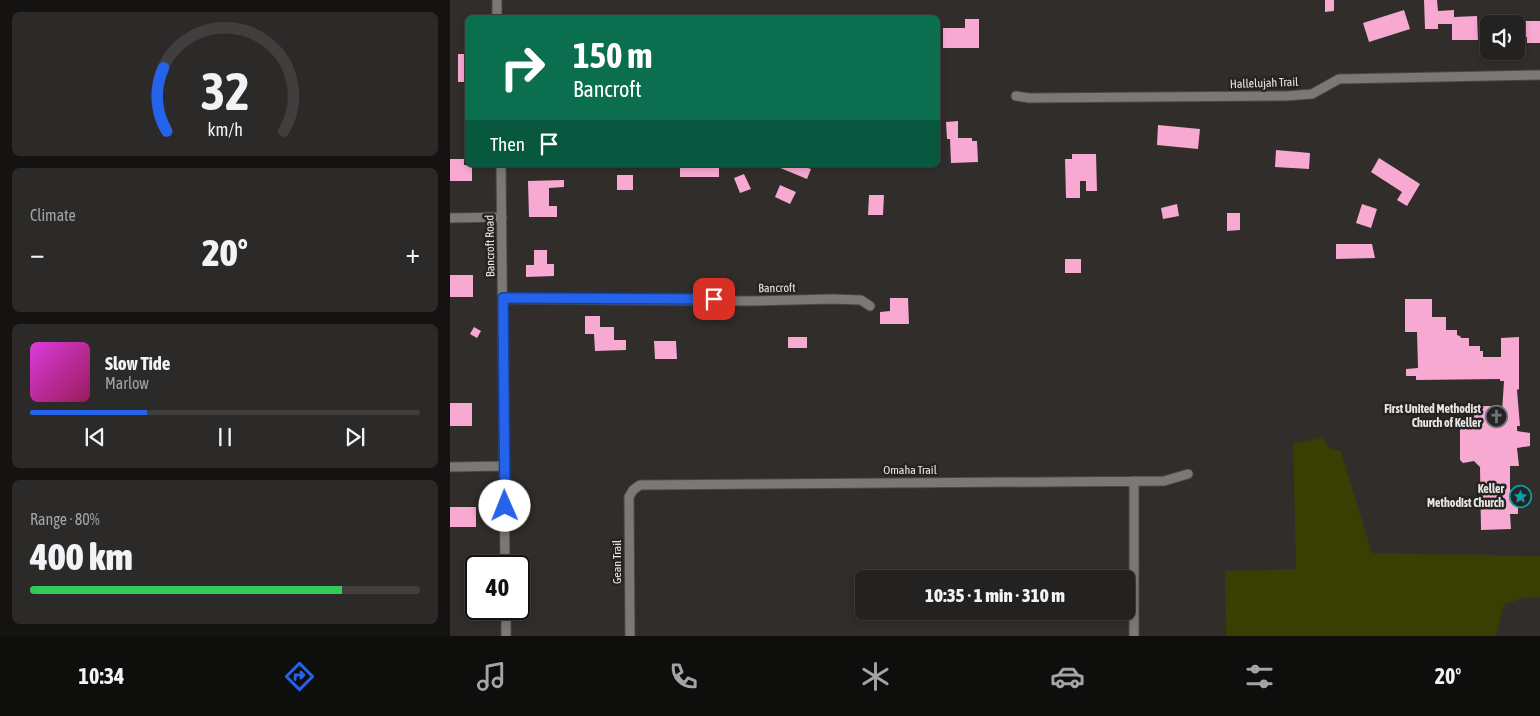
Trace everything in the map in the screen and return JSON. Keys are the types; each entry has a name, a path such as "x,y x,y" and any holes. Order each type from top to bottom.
{"street":[{"path":"497,0 497,15"},
{"name":"Hallelujah Trail","path":"1016,96 1029,98 1286,96 1312,94 1339,79 1540,74"},
{"name":"Bancroft Road","path":"501,167 505,555"},
{"path":"450,218 502,217"},
{"name":"Bancroft","path":"503,298 861,300 870,306"},
{"path":"450,467 504,466"},
{"name":"Omaha Trail","path":"633,490 640,485 1170,480 1188,474"},
{"path":"1134,481 1134,636"},
{"name":"Gean Trail","path":"630,636 629,497 633,490"},
{"path":"506,620 506,636"}],"green space":[{"path":"1323,438 1329,448 1341,451 1372,553 1540,556 1540,597 1529,597 1504,604 1496,636 1226,636 1225,571 1296,569 1293,443"}],"building":[{"path":"1325,0 1334,0 1334,11 1325,12"},
{"path":"1424,0 1437,0 1438,11 1454,10 1454,17 1477,16 1478,40 1452,40 1452,24 1438,24 1438,29 1425,29"},
{"path":"1404,10 1410,29 1369,42 1363,23"},
{"path":"965,19 979,19 979,48 943,48 943,28 965,28"},
{"path":"1525,21 1540,21 1540,43 1527,43 1527,37 1525,37"},
{"path":"458,54 465,54 465,82 458,82"},
{"path":"958,121 958,138 972,138 972,141 977,141 978,162 951,163 950,139 947,139 946,122"},
{"path":"1158,125 1200,129 1198,149 1157,145"},
{"path":"1276,150 1310,153 1309,169 1275,167"},
{"path":"1072,154 1096,154 1097,191 1086,191 1086,181 1080,181 1080,198 1066,198 1065,159 1072,159"},
{"path":"1379,158 1420,184 1407,206 1397,200 1402,192 1371,172"},
{"path":"450,159 464,159 465,167 472,167 472,181 450,181"},
{"path":"680,167 719,167 719,177 680,177"},
{"path":"778,167 808,167 811,169 807,179"},
{"path":"744,174 751,189 740,193 734,178"},
{"path":"617,175 633,175 633,190 617,190"},
{"path":"564,180 564,187 549,188 549,206 557,206 557,217 529,217 528,181"},
{"path":"780,185 796,192 790,204 775,197"},
{"path":"869,195 884,195 883,215 868,215"},
{"path":"1177,204 1179,216 1163,219 1161,208"},
{"path":"1362,204 1377,209 1371,228 1356,223"},
{"path":"1227,213 1240,213 1240,230 1227,231"},
{"path":"1336,244 1372,244 1375,258 1336,259"},
{"path":"534,250 547,250 547,264 554,264 554,276 526,277 526,265 534,265"},
{"path":"1065,259 1081,259 1081,273 1065,273"},
{"path":"450,275 473,275 473,297 450,297"},
{"path":"890,298 908,298 909,324 880,324 880,312 890,311"},
{"name":"First United Methodist Church of Keller","path":"1405,299 1432,299 1432,317 1446,317 1446,330 1457,330 1457,335 1461,338 1469,338 1469,346 1480,346 1480,351 1483,351 1483,357 1501,357 1501,338 1519,337 1519,389 1517,390 1520,426 1517,426 1517,431 1530,433 1530,446 1517,448 1519,466 1510,466 1510,490 1518,490 1518,514 1510,514 1511,529 1481,530 1480,467 1474,461 1463,463 1460,460 1460,420 1463,418 1474,419 1474,414 1470,410 1473,406 1495,406 1495,412 1502,412 1504,381 1500,381 1500,379 1416,380 1416,376 1406,376 1406,369 1418,368 1417,332 1405,332"},
{"path":"585,316 600,316 600,327 614,327 614,340 626,340 626,350 595,351 594,334 585,334"},
{"path":"474,327 481,331 477,338 470,334"},
{"path":"788,337 807,337 807,348 788,348"},
{"path":"654,341 676,341 677,359 655,359"},
{"path":"450,403 472,403 472,426 450,426"},
{"path":"450,507 476,507 476,527 450,527"}],"place":[{"name":"First United Methodist Church of Keller","path":"1497,416"},
{"name":"Keller Methodist Church","path":"1520,496"}],"route":[{"path":"505,506 503,298 586,300 714,299"}]}
